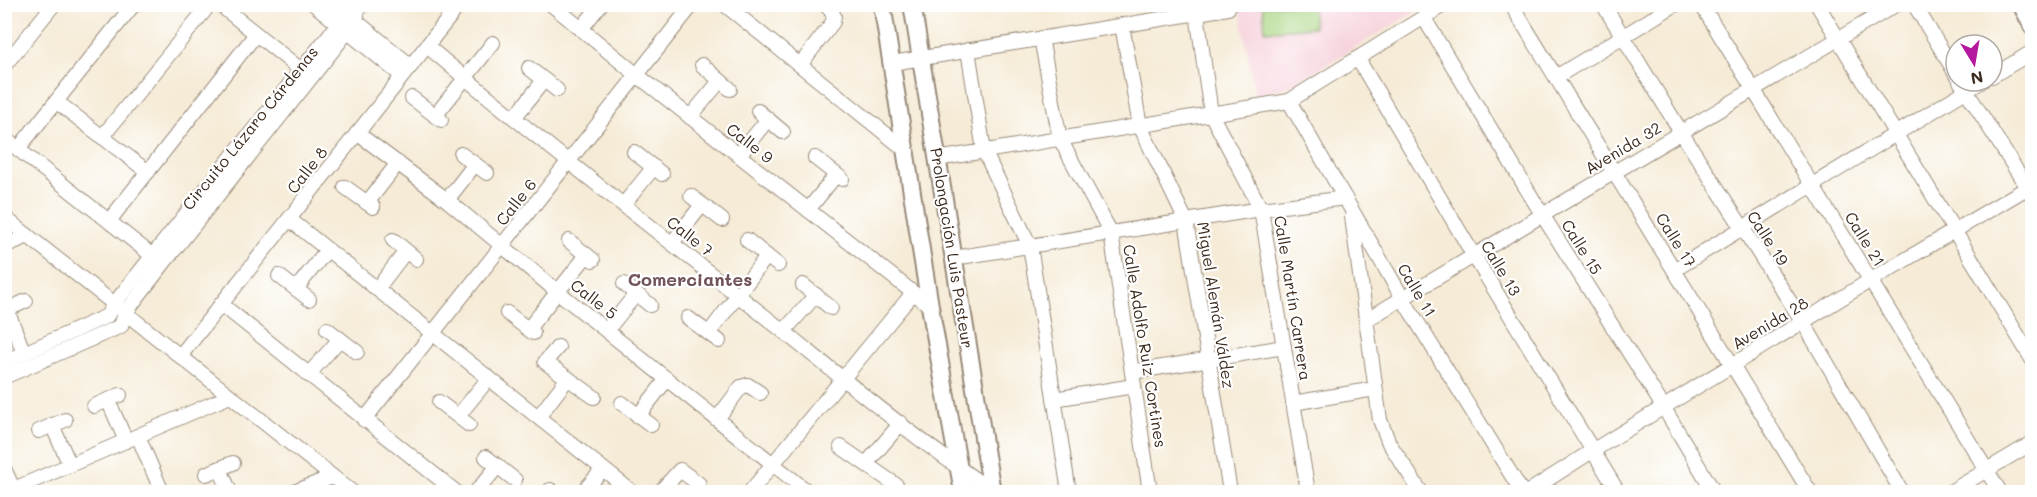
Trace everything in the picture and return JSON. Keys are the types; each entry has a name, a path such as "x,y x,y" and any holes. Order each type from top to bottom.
{"main road":[{"name":"Prolongación Luis Pasteur","path":"882,4 930,306 963,492"},
{"name":"Prolongación Luis Pasteur","path":"912,4 992,492"},
{"path":"2020,4 2032,25"}],"street":[{"path":"6,62 54,4"},
{"path":"18,149 134,4"},
{"path":"102,137 210,4"},
{"path":"219,4 301,70"},
{"path":"314,4 352,17"},
{"path":"335,4 352,17 406,71"},
{"name":"Calle 8","path":"180,356 460,4"},
{"name":"Calle 9","path":"551,4 637,75 930,306"},
{"path":"581,29 601,4"},
{"name":"Calle 6","path":"364,420 693,4"},
{"path":"724,4 907,151"},
{"path":"800,65 833,22 834,16 824,4"},
{"path":"937,159 1289,101 1445,4"},
{"name":"Calle 19","path":"1603,4 1680,132 1803,322 1902,492"},
{"path":"1556,77 1676,4"},
{"name":"Calle 21","path":"1701,4 1752,91 2000,492"},
{"path":"1817,4 2032,359"},
{"name":"Avenida 32","path":"1366,320 1897,4"},
{"path":"1914,4 1944,54"},
{"name":"Calle 17","path":"1513,5 1810,492"},
{"path":"892,63 1228,8"},
{"name":"Calle Martín Carrera","path":"1197,13 1211,114 1261,209 1308,492"},
{"name":"Circuito Lázaro Cárdenas","path":"158,260 301,70 352,17"},
{"name":"Circuito Lázaro Cárdenas","path":"120,309 352,17"},
{"name":"Calle 15","path":"1424,18 1543,216 1714,492"},
{"name":"Miguel Alemán Váldez","path":"1122,25 1140,126 1186,221 1230,492"},
{"path":"412,98 438,118 465,78 496,46 482,33"},
{"path":"109,221 256,34"},
{"name":"Calle Adolfo Ruiz Cortines","path":"1041,38 1060,139 1111,233 1150,492"},
{"name":"Calle 7","path":"427,46 784,332 992,492"},
{"path":"968,50 984,151 1030,246 1069,492"},
{"path":"2004,68 2032,52"},
{"name":"Calle 13","path":"1358,59 1474,256 1618,492"},
{"path":"690,117 725,85 702,65"},
{"path":"529,68 557,90"},
{"path":"515,117 544,80"},
{"path":"1674,270 1741,227 1896,135 1953,93"},
{"path":"1968,93 2031,189"},
{"name":"Calle 11","path":"1289,101 1403,299 1522,492"},
{"path":"57,102 148,172"},
{"path":"739,155 763,115 783,132"},
{"name":"Calle 5","path":"357,133 447,200 808,492"},
{"path":"4,138 158,260"},
{"path":"624,204 658,171 634,152"},
{"path":"447,200 481,168 461,154"},
{"path":"808,210 840,178 815,158"},
{"path":"345,187 370,205 398,164"},
{"name":"Avenida 28","path":"1528,492 1871,280 2031,189"},
{"path":"672,243 696,201 722,220"},
{"path":"954,258 1261,209 1348,203 1380,420 1389,443 1421,492"},
{"path":"4,217 352,492"},
{"path":"289,219 632,492"},
{"path":"4,246 28,236"},
{"path":"377,289 411,255 393,240"},
{"path":"688,318 714,337 738,295 772,261 747,240"},
{"path":"507,314 532,332 558,292 591,258 569,241"},
{"path":"296,289 327,250"},
{"path":"279,276 309,299"},
{"path":"624,284 650,305"},
{"path":"803,285 831,308"},
{"path":"750,492 913,292"},
{"path":"607,330 636,294"},
{"path":"784,332 816,296"},
{"path":"24,353 6,310 26,301"},
{"path":"221,304 456,492"},
{"path":"4,362 120,309"},
{"path":"4,377 121,326 120,309"},
{"path":"327,329 357,352"},
{"path":"308,375 340,339"},
{"path":"558,347 545,362 594,397"},
{"path":"1054,399 1208,360 1284,347"},
{"path":"439,402 464,420 489,378"},
{"path":"538,416 568,378"},
{"path":"639,416 667,379"},
{"path":"717,419 741,387 748,385 760,393"},
{"path":"1293,403 1375,389"},
{"path":"4,469 10,491 230,396"},
{"path":"94,406 114,397 132,439 162,492"},
{"path":"622,404 651,425"},
{"path":"39,431 59,422 70,465"},
{"path":"866,464 901,423"},
{"path":"1950,492 2032,443"},
{"path":"841,447 896,485 899,492"},
{"path":"486,458 516,480"},
{"path":"206,474 233,463"},
{"path":"476,492 498,466"},
{"path":"220,469 230,492"},
{"path":"583,492 603,469"},
{"path":"660,492 680,470 699,484"},
{"path":"294,492 332,477"}],"shaded area":[{"path":"1239,5 1427,5 1288,87 1255,95"}],"green space":[{"path":"1263,5 1312,5 1314,27 1265,31"}],"district":[{"name":"Comerciantes","path":"690,280"}]}
